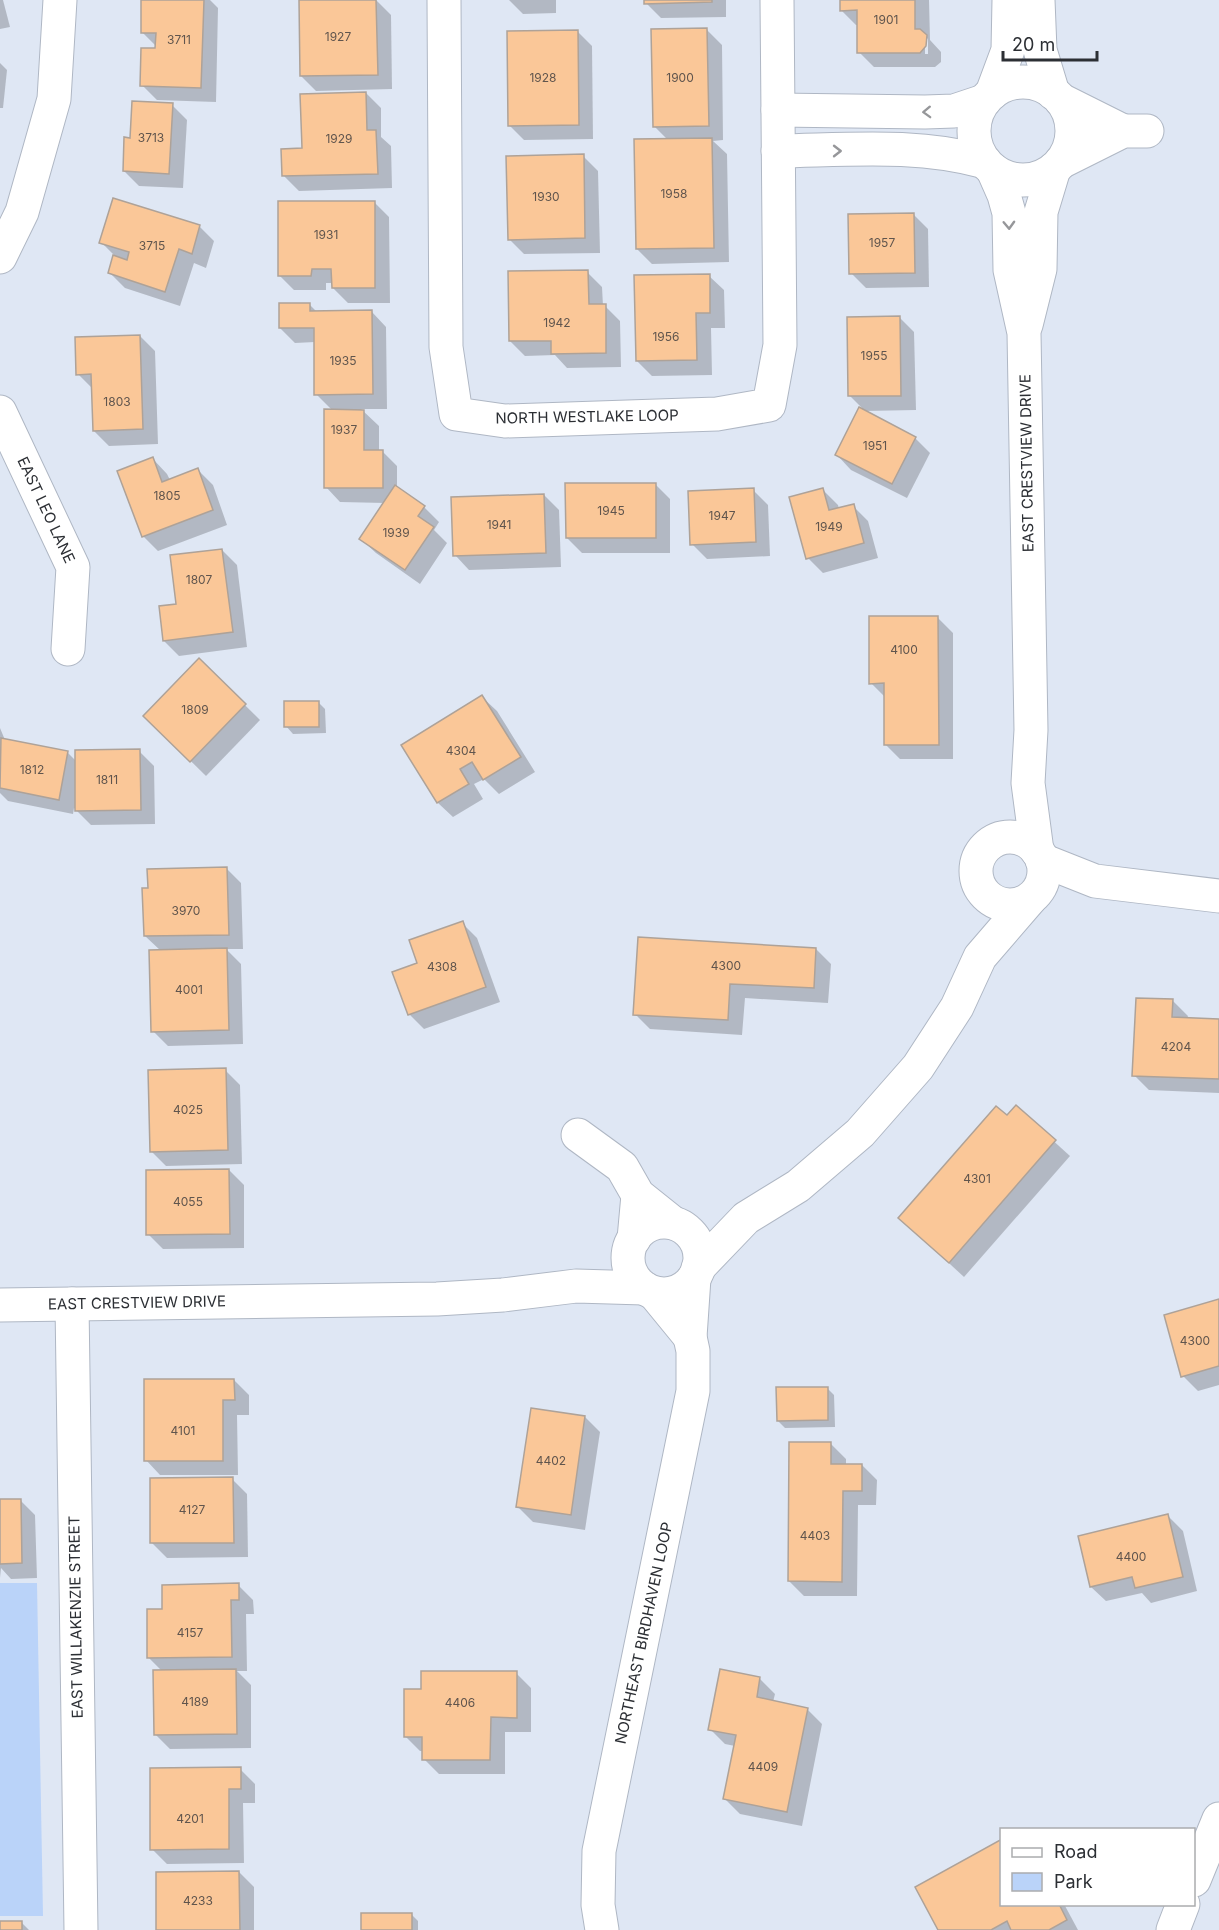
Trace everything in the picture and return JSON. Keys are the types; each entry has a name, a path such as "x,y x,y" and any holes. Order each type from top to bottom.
{"street":[{"path":"0,257 22,212 54,99 60,0"},
{"name":"NORTH WESTLAKE LOOP","path":"444,0 446,347 456,414 505,421 717,414 769,405 780,345 777,0"},
{"path":"778,110 954,111 988,97 1002,87 1023,82 1034,83 1057,96 1135,131 1058,165 1045,175 1023,180 1002,176 989,166 979,153 974,132 979,110 988,97 1008,50 1010,0"},
{"path":"1038,0 1041,50 1057,96 1071,120 1071,142 1058,165"},
{"path":"778,151 926,150 960,155 989,166"},
{"name":"EAST CRESTVIEW DRIVE","path":"1024,333 1040,269 1041,212 1058,165"},
{"name":"EAST CRESTVIEW DRIVE","path":"989,166 1004,195 1009,213 1010,270 1024,333 1030,593 1031,730 1028,783"},
{"name":"EAST LEO LANE","path":"0,412 73,567 68,649"},
{"path":"999,839 1028,783"},
{"path":"649,1291 666,1294 677,1292 686,1286 746,1218 798,1186 860,1133 918,1067 957,1007 980,957 1037,875 1029,843 1020,839 1009,837 999,839 982,851 977,861 977,882 990,899 999,904 1010,905 1020,904 1037,875 1028,783"},
{"path":"1037,875 1219,896"},
{"path":"980,957 982,891"},
{"path":"578,1134 622,1167 638,1195 692,1236 697,1245 699,1257 696,1273"},
{"path":"638,1195 628,1260 630,1271 636,1281 649,1291 690,1337"},
{"path":"576,1286 631,1244 641,1230 651,1225 662,1222 678,1226 746,1218"},
{"name":"NORTHEAST BIRDHAVEN LOOP","path":"602,1930 597,1905 599,1851 688,1421 694,1370 690,1337 696,1273"},
{"name":"EAST CRESTVIEW DRIVE","path":"0,1305 437,1299 576,1286 649,1291"},
{"name":"EAST WILLAKENZIE STREET","path":"72,1304 81,1930"},
{"path":"1195,1878 1219,1819"},
{"path":"1173,1930 1183,1906"}],"green space":[{"path":"0,1583 37,1583 43,1916 0,1916"}],"building":[{"path":"141,0 204,0 201,88 140,86 141,48 155,48 156,33 141,33"},
{"path":"299,0 376,0 378,75 300,76"},
{"path":"644,0 712,0 712,2 644,4"},
{"path":"840,0 915,0 915,29 920,29 927,35 926,46 920,53 857,53 857,10 840,11"},
{"path":"707,28 709,126 653,127 651,29"},
{"path":"578,30 579,125 508,126 507,31"},
{"path":"366,92 367,130 376,130 378,174 282,176 281,149 302,148 300,94"},
{"path":"132,101 173,103 169,174 123,171 124,137 130,138"},
{"path":"712,138 714,248 636,249 634,139"},
{"path":"584,154 585,238 508,240 506,156"},
{"path":"113,198 200,225 192,254 179,249 165,292 108,273 113,255 127,260 129,252 99,243"},
{"path":"278,201 375,201 375,288 332,288 331,269 312,269 311,276 278,276"},
{"path":"914,213 915,273 849,274 848,214"},
{"path":"588,270 589,304 606,304 606,353 551,354 551,341 509,341 508,271"},
{"path":"710,274 710,313 696,313 697,360 636,361 634,275"},
{"path":"279,303 310,303 310,311 372,310 373,394 314,395 314,328 279,328"},
{"path":"900,316 901,396 848,396 847,317"},
{"path":"140,335 143,429 93,431 91,374 76,375 75,337"},
{"path":"859,407 916,437 892,484 835,455"},
{"path":"324,409 364,410 364,450 383,450 383,488 324,488"},
{"path":"153,457 162,482 198,468 213,510 142,537 117,471"},
{"path":"565,483 656,483 656,538 566,538"},
{"path":"395,485 425,506 418,516 434,527 405,570 359,539"},
{"path":"754,488 756,542 690,545 688,491"},
{"path":"823,488 829,510 854,504 864,543 806,559 789,497"},
{"path":"544,494 546,553 453,556 451,497"},
{"path":"222,549 233,632 163,641 159,606 176,604 170,555"},
{"path":"869,616 938,616 939,745 884,745 884,683 869,684"},
{"path":"199,658 246,704 190,762 143,716"},
{"path":"482,695 521,757 483,780 472,762 460,769 469,784 437,803 401,745"},
{"path":"284,701 319,701 319,727 284,727"},
{"path":"1,738 68,751 59,800 0,788"},
{"path":"140,749 141,810 75,811 75,750"},
{"path":"227,867 229,935 144,936 142,888 148,888 147,869"},
{"path":"463,921 486,987 408,1015 392,972 417,963 409,940"},
{"path":"638,937 816,948 814,988 730,984 728,1020 633,1015"},
{"path":"227,948 229,1030 151,1032 149,950"},
{"path":"1136,998 1173,999 1172,1017 1219,1019 1219,1079 1132,1076"},
{"path":"226,1068 228,1150 150,1152 148,1070"},
{"path":"1016,1105 1056,1140 949,1263 898,1218 996,1106 1007,1115"},
{"path":"229,1169 230,1234 146,1235 146,1170"},
{"path":"1219,1299 1219,1366 1181,1377 1164,1315"},
{"path":"144,1379 234,1379 235,1400 223,1400 223,1461 144,1461"},
{"path":"776,1387 828,1387 828,1420 777,1421"},
{"path":"531,1408 585,1416 571,1515 516,1507"},
{"path":"789,1442 831,1442 831,1464 862,1464 862,1491 843,1491 842,1582 788,1581"},
{"path":"233,1477 234,1543 150,1543 150,1478"},
{"path":"0,1499 21,1499 22,1563 0,1564"},
{"path":"1168,1514 1183,1577 1135,1588 1132,1577 1090,1587 1078,1536"},
{"path":"239,1583 239,1600 231,1600 232,1657 147,1658 147,1609 162,1609 162,1585"},
{"path":"236,1669 237,1734 154,1735 153,1670"},
{"path":"720,1669 760,1677 757,1697 808,1708 787,1812 723,1799 736,1735 708,1730"},
{"path":"421,1671 517,1671 517,1718 491,1717 490,1760 422,1760 422,1737 404,1737 404,1689 421,1689"},
{"path":"241,1767 241,1789 229,1789 229,1849 150,1850 150,1768"},
{"path":"1000,1840 1000,1906 1060,1906 1067,1920 1049,1930 1011,1930 1007,1921 991,1930 938,1930 915,1887"},
{"path":"239,1871 240,1930 156,1930 156,1872"},
{"path":"361,1913 412,1913 412,1930 361,1930"},
{"path":"0,1921 22,1921 22,1930 0,1930"}]}
